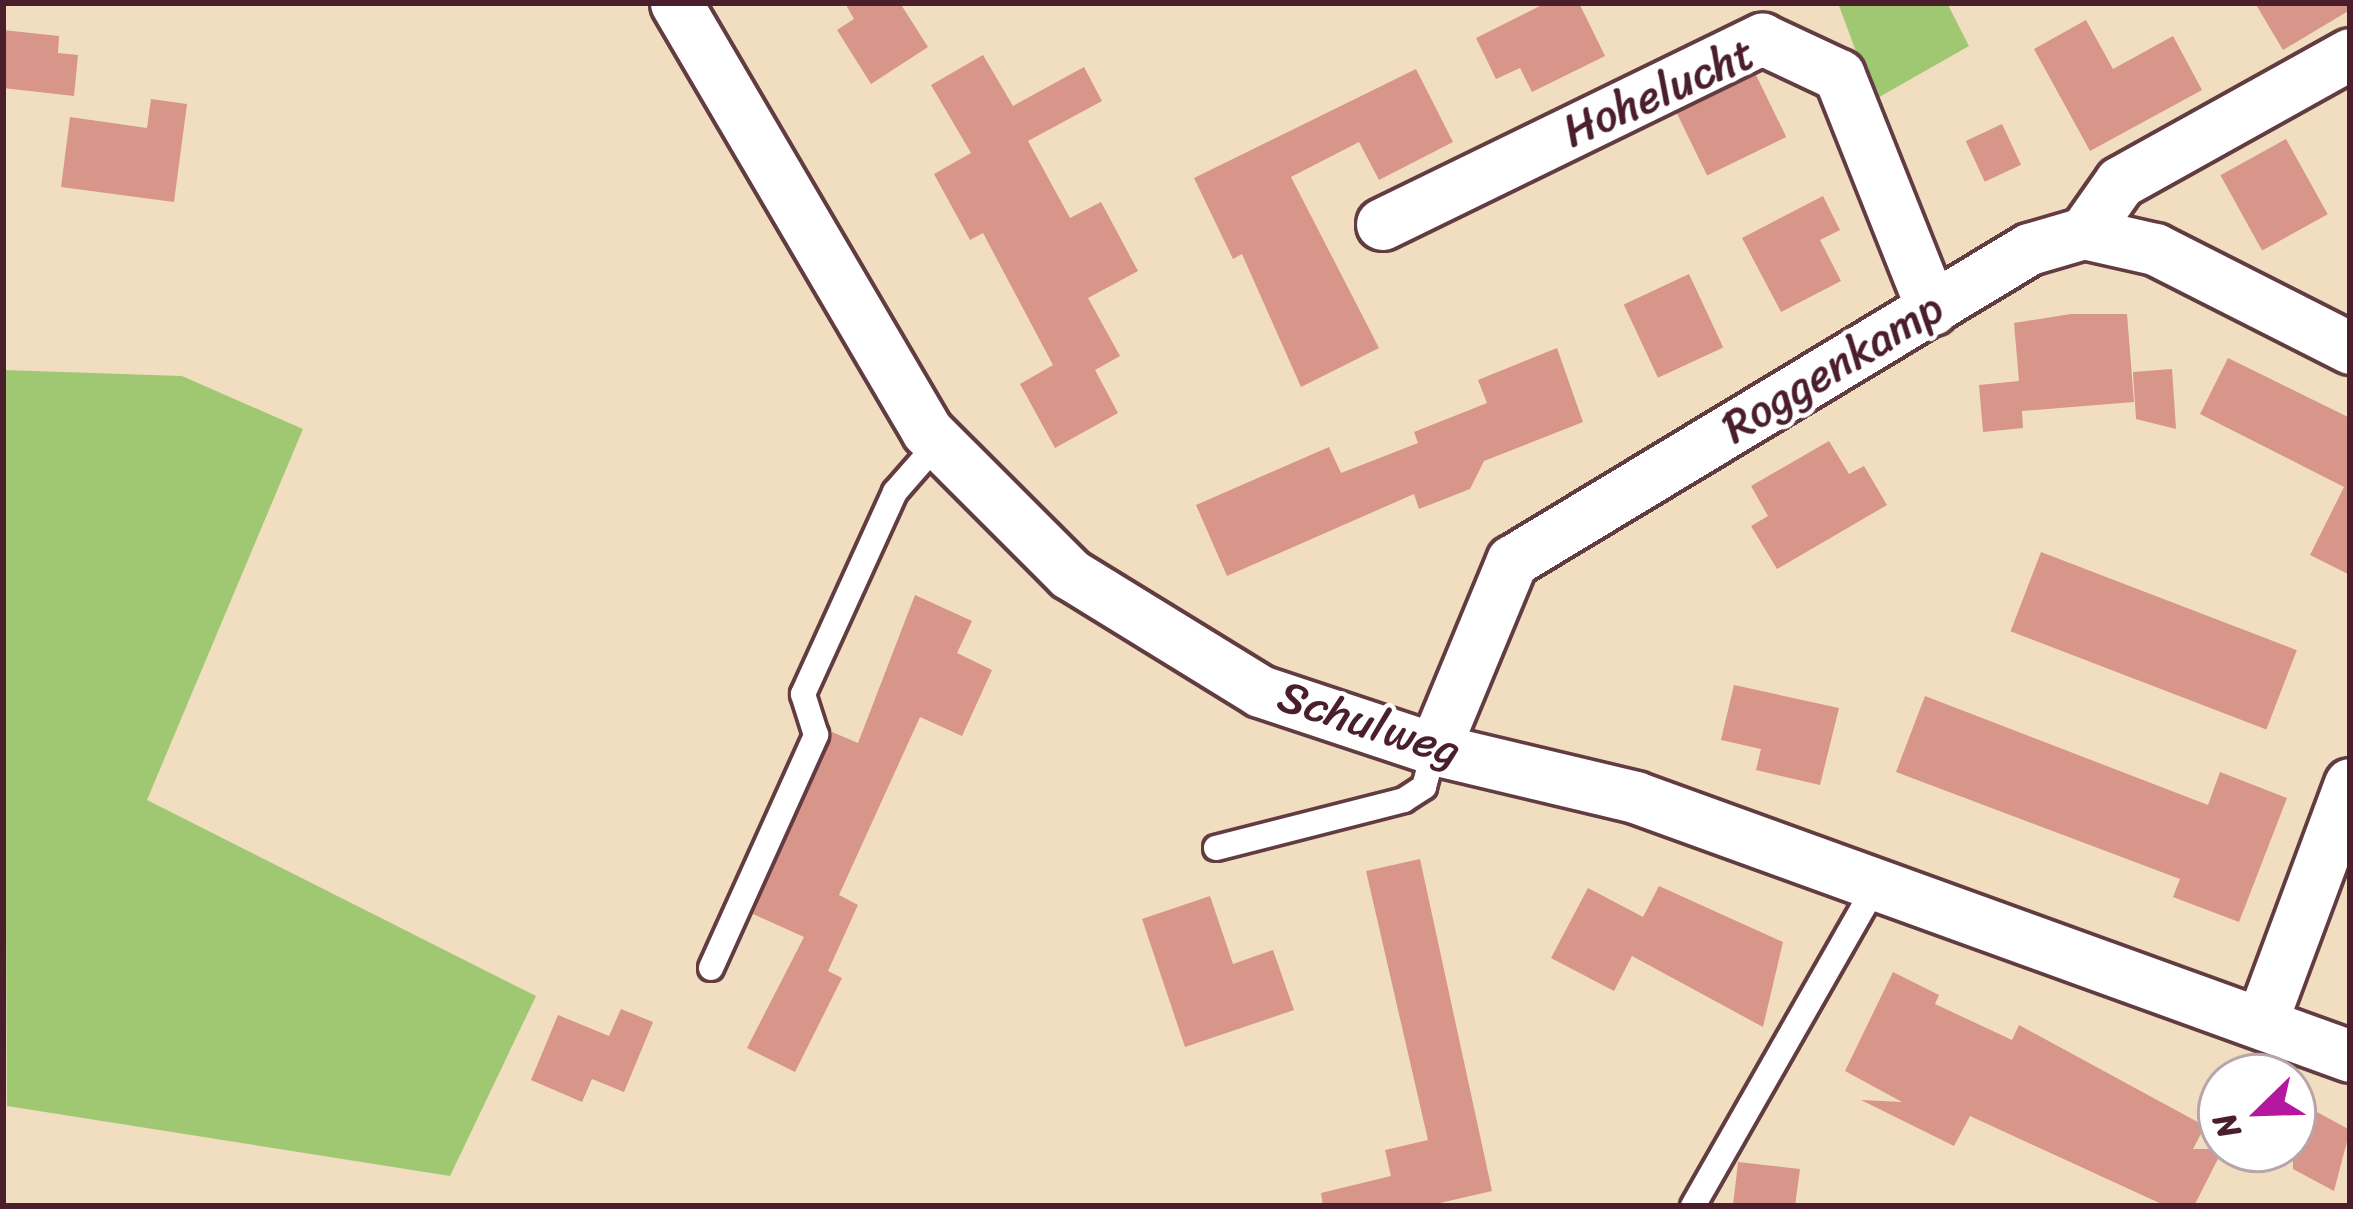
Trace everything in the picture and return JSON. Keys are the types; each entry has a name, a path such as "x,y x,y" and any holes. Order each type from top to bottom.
{"street":[{"name":"Schulweg","path":"676,3 938,444 1007,521 1127,609 1261,691 1434,749 1635,797 2350,1056"},
{"name":"Hohelucht","path":"1382,224 1762,39 1839,75 1932,309"},
{"path":"2084,233 2120,182 2350,54"},
{"name":"Roggenkamp","path":"1434,749 1512,561 2029,249 2084,233 2155,249 2350,348"},
{"path":"2261,1024 2350,784"}],"lane":[{"path":"711,968 816,735 802,694 895,492 938,444"},
{"path":"1216,848 1403,800 1424,787 1434,749"},
{"path":"1693,1206 1877,884"}],"green space":[{"path":"1838,3 1947,3 1969,46 1874,100"},
{"path":"3,370 182,376 303,429 147,800 536,996 450,1176 7,1106"}],"building":[{"path":"845,3 900,3 928,47 871,84 837,30 854,19"},
{"path":"1546,3 1579,3 1605,56 1532,92 1520,68 1496,79 1476,38"},
{"path":"2255,3 2350,3 2350,10 2283,50"},
{"path":"2086,20 2113,69 2173,36 2202,90 2090,151 2034,49"},
{"path":"3,30 59,36 58,53 78,55 74,96 3,88"},
{"path":"983,55 1013,106 1084,67 1102,101 1028,141 1070,218 1101,202 1138,271 1088,298 1120,356 1095,370 1118,413 1055,448 1020,384 1053,365 983,233 970,240 934,174 971,153 931,85"},
{"path":"1416,69 1453,142 1379,180 1359,142 1291,177 1379,348 1301,387 1242,254 1233,259 1194,178"},
{"path":"1756,75 1786,137 1707,176 1677,114"},
{"path":"151,99 187,104 174,202 61,187 70,117 147,128"},
{"path":"2002,124 2021,165 1985,182 1966,141"},
{"path":"2286,139 2328,214 2262,251 2220,175"},
{"path":"1823,196 1840,230 1820,240 1841,281 1781,312 1742,238"},
{"path":"1689,274 1723,347 1658,378 1624,304"},
{"path":"2071,314 2127,314 2134,402 2022,411 2023,428 1983,432 1979,385 2019,381 2014,323"},
{"path":"1557,348 1583,422 1484,461 1470,489 1419,509 1414,494 1227,576 1196,505 1329,447 1341,473 1418,443 1414,432 1487,403 1478,380"},
{"path":"2228,358 2350,418 2350,575 2310,555 2344,487 2200,414"},
{"path":"2172,369 2176,429 2136,419 2133,372"},
{"path":"1829,441 1849,474 1864,466 1887,505 1777,569 1751,526 1768,516 1751,486"},
{"path":"2041,552 2297,650 2266,730 2011,631"},
{"path":"915,595 972,621 957,653 992,670 962,736 920,717 839,895 858,905 828,971 842,978 795,1072 747,1048 804,937 753,914 832,732 858,743"},
{"path":"1734,685 1839,708 1820,785 1756,770 1761,749 1721,740"},
{"path":"1925,696 2208,805 2220,772 2287,798 2239,922 2173,897 2180,879 1896,772"},
{"path":"1420,859 1492,1191 1427,1206 1323,1206 1321,1193 1391,1176 1385,1150 1428,1140 1366,871"},
{"path":"1659,886 1783,942 1763,1027 1632,956 1614,991 1551,958 1588,888 1643,917"},
{"path":"1210,896 1233,964 1273,950 1294,1010 1185,1047 1142,919"},
{"path":"1893,972 1939,995 1935,1004 2012,1040 2019,1025 2197,1122 2193,1149 2197,1149 2197,1173 2211,1173 2194,1206 2166,1206 1970,1116 1954,1146 1861,1100 1902,1102 1845,1071"},
{"path":"621,1009 653,1022 624,1092 592,1079 582,1102 531,1080 558,1015 609,1036"},
{"path":"2317,1112 2350,1130 2334,1191 2300,1173 2317,1173"},
{"path":"1738,1162 1800,1169 1795,1206 1733,1206"}]}
